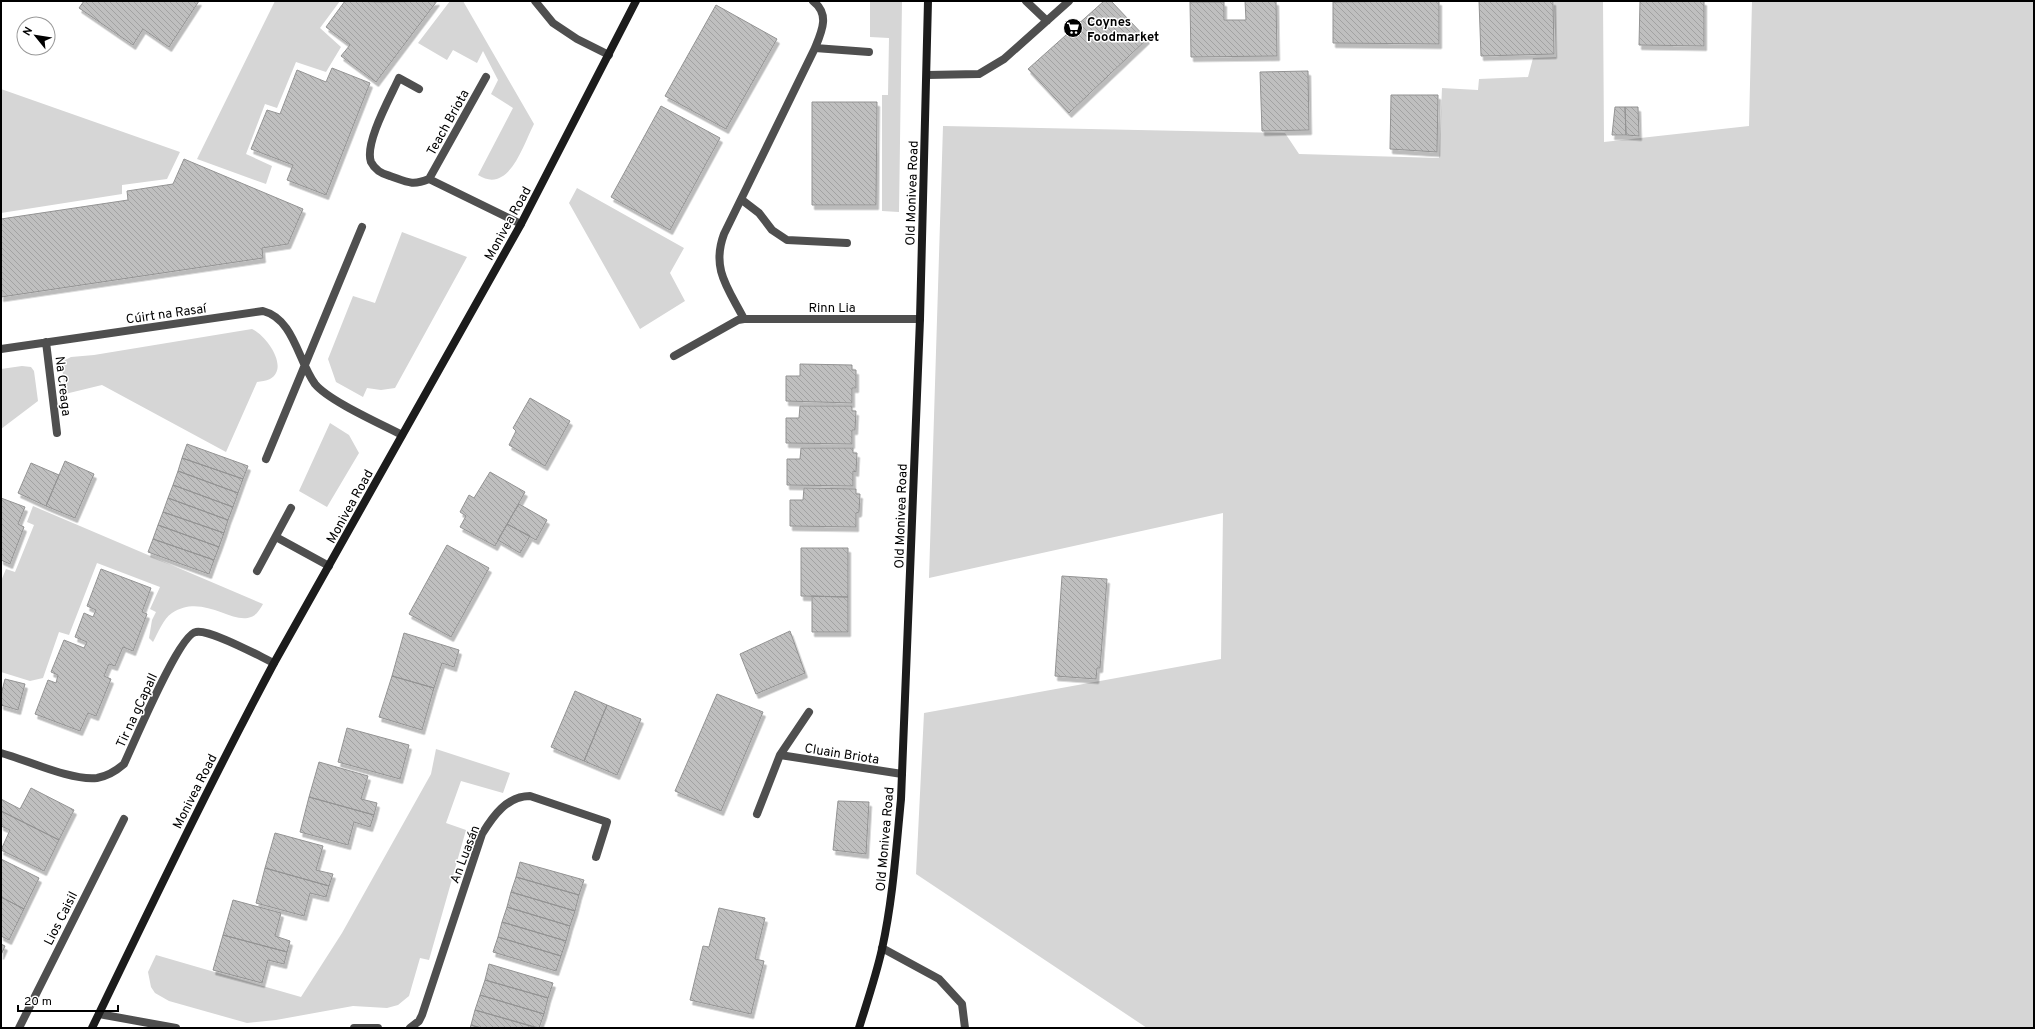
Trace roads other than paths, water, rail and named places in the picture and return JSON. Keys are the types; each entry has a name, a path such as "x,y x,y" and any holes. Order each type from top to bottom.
{"main road":[{"name":"Monivea Road","path":"92,1028 192,822 274,663 521,224 636,1"},
{"name":"Old Monivea Road","path":"858,1028 874,981 882,948 894,877 902,774 920,318 928,1"}],"street":[{"path":"535,1 553,23 577,39 609,55"},
{"path":"744,319 722,275 718,253 724,234 816,48 822,30 824,16 822,10 813,1"},
{"path":"1026,1 1047,21"},
{"path":"927,75 979,74 1004,59 1069,1"},
{"path":"816,48 869,52"},
{"name":"Teach Briota","path":"429,179 486,77"},
{"path":"419,89 400,78 377,124 369,154 377,170 387,175 417,184 429,179 521,224"},
{"path":"742,200 755,209 772,230 782,238 847,243"},
{"path":"266,459 362,227"},
{"name":"Cúirt na Rasaí","path":"1,349 263,311 280,320 292,338 305,367 324,393 402,435"},
{"name":"Rinn Lia","path":"674,356 738,320 744,319 920,318"},
{"name":"Na Creaga","path":"46,342 57,433"},
{"path":"257,571 291,508"},
{"path":"276,537 329,566"},
{"name":"Tir na gCapall","path":"1,753 74,776 97,778 114,772 124,764 177,651 189,634 196,631 213,635 274,663"},
{"name":"Cluain Briota","path":"757,814 780,755 809,712"},
{"name":"Cluain Briota","path":"780,755 902,774"},
{"name":"An Luasán","path":"410,1028 419,1021 422,1015 482,834 496,814 506,804 523,796 530,796 607,822 596,857"},
{"name":"Lios Caisil","path":"18,1028 124,819"},
{"path":"882,948 939,979 962,1004 965,1028"},
{"path":"99,1014 176,1028"},
{"path":"354,1028 378,1028"}],"place":[{"name":"Coynes Foodmarket","path":"1073,28"}]}
